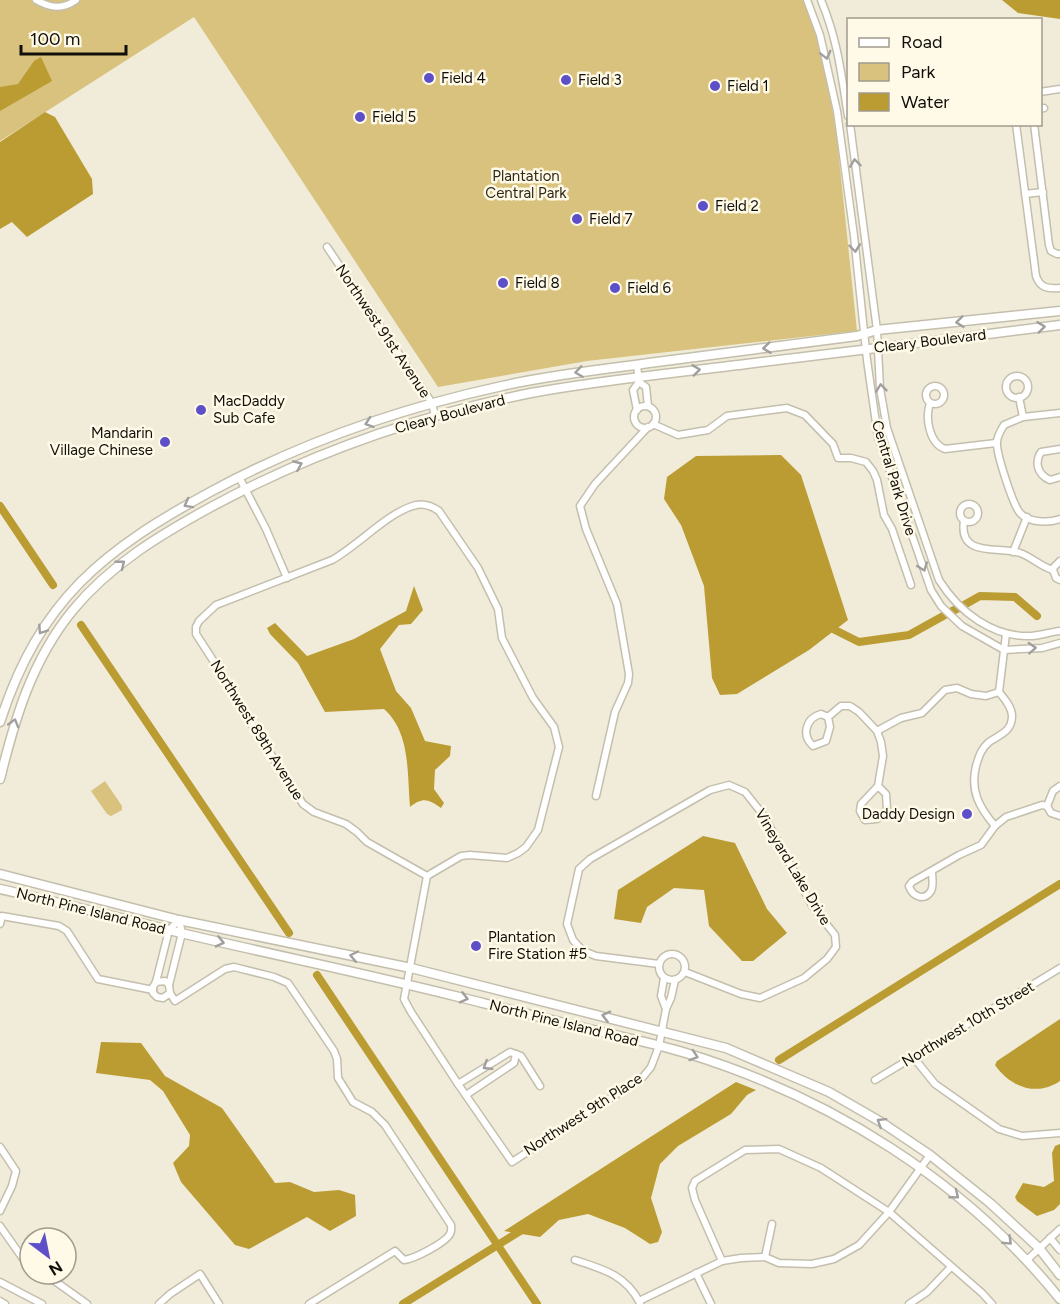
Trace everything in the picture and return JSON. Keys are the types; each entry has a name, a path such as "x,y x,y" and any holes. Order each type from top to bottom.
{"street":[{"path":"36,0 49,7 61,7 76,0"},
{"name":"Central Park Drive","path":"807,0 820,35 837,111 878,436 931,590 941,606 962,626 1004,650"},
{"path":"821,0 840,58 847,103"},
{"path":"1042,92 1060,89"},
{"name":"Central Park Drive","path":"850,126 878,330 880,388 887,428 939,580 949,596 969,615 990,628 1006,634 1032,636 1060,631"},
{"path":"1016,126 1037,279 1045,288 1060,288"},
{"path":"1034,126 1049,245 1051,250 1060,254"},
{"path":"1025,194 1043,192"},
{"name":"Northwest 91st Avenue","path":"327,247 432,403 435,417"},
{"name":"Cleary Boulevard","path":"0,722 10,691 33,644 57,608 80,582 118,548 139,533 239,477 354,428 432,403 527,381 857,336 878,330 1060,311"},
{"name":"Cleary Boulevard","path":"0,779 14,722 32,675 58,629 98,584 130,557 173,529 245,490 347,445 435,417 531,393 878,346 1060,325"},
{"path":"596,796 615,712 628,683 629,674 617,604 586,529 580,506 595,484 656,419 655,412 648,406 646,387 639,380 637,365"},
{"path":"637,410 633,390 639,380"},
{"path":"1018,397 1023,417"},
{"path":"930,403 928,411 932,437 939,447 945,449 996,443"},
{"path":"633,441 636,423 634,416 637,410 648,406"},
{"path":"636,423 642,427 651,426 678,435 708,430 727,416 787,408 805,416 833,444 838,458 851,458 866,462 873,471 884,515 892,528 911,585"},
{"path":"1060,413 1023,417 1004,425 996,443 1013,500 1020,513 1050,523 1060,519"},
{"path":"1060,449 1041,452 1037,465 1044,478 1050,480 1060,477"},
{"path":"239,477 266,529 287,578 348,551 390,518 416,505 432,506 439,510 477,568 498,609 502,638 533,698 554,727 559,747 538,830 526,847 507,858 461,856 427,876 404,999 466,1095 514,1063 516,1054"},
{"path":"1013,552 1027,517"},
{"path":"964,520 964,533 974,546 1019,552 1045,568 1053,570"},
{"path":"1053,570 1060,561"},
{"path":"1053,570 1056,578 1060,580"},
{"name":"Northwest 89th Avenue","path":"287,578 216,605 204,615 196,627 196,634 303,804 314,812 345,824 367,843 427,876"},
{"path":"994,825 978,803 974,778 981,751 990,741 1001,736 1012,716 1010,708 999,692 1006,634"},
{"path":"1004,650 1042,648 1060,643"},
{"path":"877,731 901,718 922,712 945,690 957,688 971,694 986,696 999,692"},
{"path":"828,717 841,706 850,706 877,731 881,742 883,756 878,786 861,804 860,811 865,820 877,819 887,810 886,794 878,786"},
{"path":"821,714 828,717 830,728 826,741 813,746 808,741 806,732 809,722 813,716 821,714"},
{"name":"Vineyard Lake Drive","path":"659,964 596,956 583,951 573,940 567,924 579,869 590,859 710,790 729,785 745,792 764,816 813,907 835,935 836,946 827,959 804,978 760,998 741,994 685,972"},
{"path":"1047,806 1053,791 1060,786"},
{"path":"932,872 932,888 929,893 924,897 917,897 911,892 909,886 912,882 981,844 994,825 1016,813 1042,805 1047,806"},
{"path":"1047,806 1051,813 1060,816"},
{"name":"North Pine Island Road","path":"0,874 178,920 411,968 663,1030 726,1048 829,1092 881,1122 930,1155 990,1203 1039,1248 1060,1275"},
{"name":"North Pine Island Road","path":"0,889 407,984 659,1046 716,1063 764,1081 824,1108 920,1168 989,1223 1027,1260 1060,1299"},
{"path":"0,924 2,916 59,926 67,931 98,979 153,990"},
{"path":"170,993 160,998 155,996 153,990 169,930 178,920"},
{"path":"178,920 182,933 169,985 170,993 175,1001 225,969 234,967 274,976 288,983 334,1051 338,1078 353,1102 372,1112 385,1125 451,1225 446,1239 412,1260 404,1260 395,1251 309,1304"},
{"path":"666,1010 675,980 685,972 685,963 676,954 664,957 659,964 660,973 664,978 675,980"},
{"name":"Northwest 10th Street","path":"875,1080 1060,968"},
{"path":"664,978 662,996 666,1010"},
{"path":"156,982 165,981 169,985"},
{"name":"Northwest 9th Place","path":"466,1095 512,1162 643,1077 651,1067 659,1046 666,1010"},
{"path":"458,1084 510,1052 521,1056 540,1086"},
{"path":"914,1058 935,1084 999,1129 1022,1136 1060,1133"},
{"path":"0,1147 16,1171 0,1211"},
{"path":"723,1261 695,1200 692,1188 695,1181 745,1150 779,1149 821,1168 889,1212 992,1304"},
{"path":"575,1260 609,1270 626,1284 640,1302 723,1261 765,1257 779,1263 812,1264 834,1259 860,1245 889,1212 930,1155"},
{"path":"765,1257 772,1224"},
{"path":"0,1226 18,1252"},
{"path":"1027,1260 1060,1229"},
{"path":"1050,1238 1060,1250"},
{"path":"909,1304 927,1292 951,1266"},
{"path":"696,1273 711,1304"},
{"path":"159,1304 200,1274 219,1304"},
{"path":"0,1282 42,1304"},
{"path":"62,1286 87,1304"},
{"path":"0,1301 5,1304"}],"green space":[{"name":"Plantation Central Park","path":"0,0 803,0 818,36 836,129 857,331 587,361 438,387 194,17 0,141"},
{"path":"105,781 122,806 122,810 111,816 107,814 91,791"}],"water":[{"path":"1002,0 1060,0 1060,19 1018,13"},
{"path":"41,57 52,81 0,111 0,87 18,84 34,61"},
{"path":"45,112 55,117 92,179 93,194 27,237 12,222 0,229 0,142"},
{"path":"781,455 801,475 848,620 809,650 737,694 720,695 712,678 704,586 681,525 664,499 667,477 696,456"},
{"path":"414,586 423,610 411,624 399,625 380,649 396,691 411,708 425,741 451,746 450,756 435,770 434,789 444,803 441,808 426,800 410,807 408,768 403,742 393,719 384,709 325,712 298,663 267,628 275,623 307,656 354,639 406,611"},
{"path":"703,836 735,843 767,909 787,933 753,961 742,961 709,926 704,890 674,888 647,907 641,923 614,919 618,890"},
{"path":"1060,1019 1060,1081 1051,1086 1033,1089 1016,1084 1001,1073 995,1065 997,1061"},
{"path":"101,1042 141,1043 165,1076 222,1108 275,1183 290,1182 314,1192 339,1190 355,1195 356,1216 330,1231 307,1217 249,1249 235,1245 181,1182 173,1163 189,1146 190,1135 163,1091 150,1080 96,1073"},
{"path":"736,1082 756,1090 747,1095 731,1114 678,1146 660,1164 651,1198 662,1232 658,1242 650,1244 625,1228 588,1214 559,1220 540,1237 504,1231"},
{"path":"1060,1144 1060,1204 1054,1210 1037,1216 1015,1197 1023,1183 1044,1187 1054,1181 1052,1153 1055,1146"}],"waterway":[{"path":"0,506 53,585"},
{"path":"964,605 980,596 1015,597 1037,616"},
{"path":"952,611 957,609"},
{"path":"835,630 859,642 909,635 945,615"},
{"path":"81,625 289,933"},
{"path":"779,1060 1060,884"},
{"path":"317,975 537,1304"},
{"path":"403,1304 525,1228"}],"place":[{"name":"Field 4","path":"429,78"},
{"name":"Field 3","path":"566,80"},
{"name":"Field 1","path":"715,86"},
{"name":"Field 5","path":"360,117"},
{"name":"Field 2","path":"703,206"},
{"name":"Field 7","path":"577,219"},
{"name":"Field 8","path":"503,283"},
{"name":"Field 6","path":"615,288"},
{"name":"MacDaddy Sub Cafe","path":"201,410"},
{"name":"Mandarin Village Chinese","path":"165,442"},
{"name":"Daddy Design","path":"967,814"},
{"name":"Plantation Fire Station #5","path":"476,946"}]}
